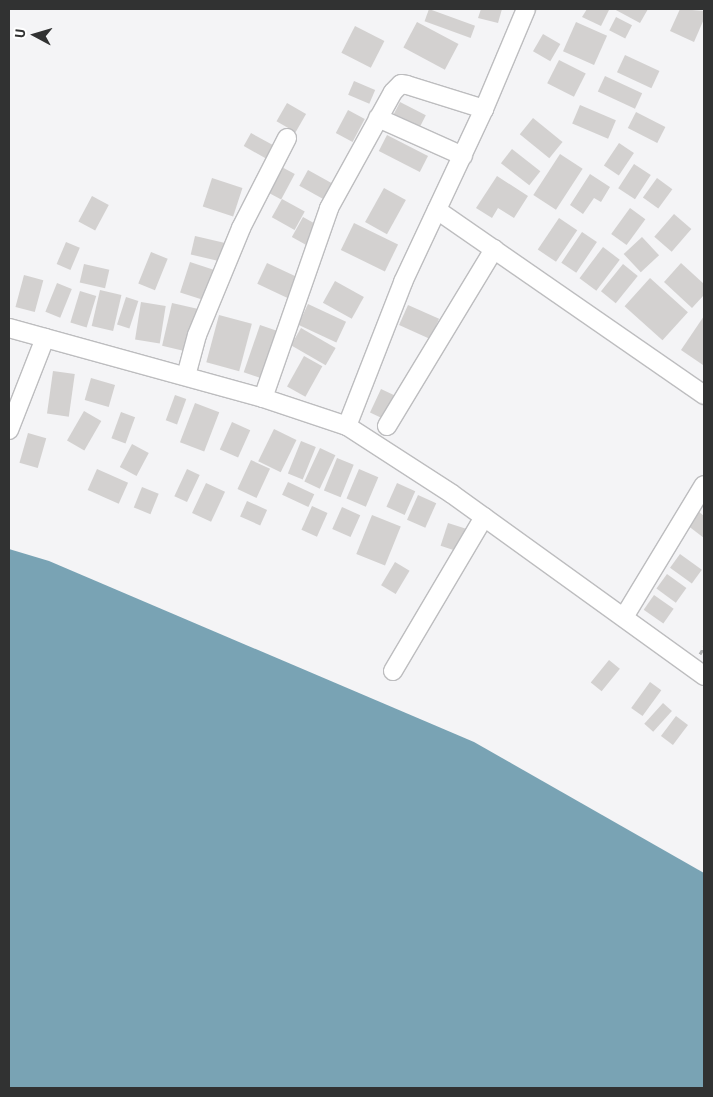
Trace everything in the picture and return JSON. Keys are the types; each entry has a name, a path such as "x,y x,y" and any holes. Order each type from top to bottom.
{"street":[{"path":"347,426 402,282 484,109 526,9"},
{"path":"263,398 329,208 393,92 401,84 484,109"},
{"path":"378,118 462,156"},
{"path":"186,376 197,335 241,228 287,138"},
{"path":"437,210 704,395"},
{"path":"387,426 494,249"},
{"path":"9,328 263,398 347,426 484,517 704,676"},
{"path":"9,430 45,338"},
{"path":"624,617 704,485"},
{"path":"392,671 484,517"}],"water":[{"path":"9,549 49,561 474,742 704,873 704,1088 9,1088"}],"building":[{"path":"429,9 475,26 471,38 425,21"},
{"path":"481,9 502,9 498,23 478,18"},
{"path":"587,9 609,10 601,26 582,17"},
{"path":"614,9 648,9 640,23"},
{"path":"680,9 704,11 704,19 694,42 670,31"},
{"path":"616,17 632,25 625,39 609,30"},
{"path":"417,22 458,44 445,70 403,48"},
{"path":"576,22 607,36 594,65 563,51"},
{"path":"355,26 384,41 371,68 341,53"},
{"path":"543,34 560,44 550,61 533,51"},
{"path":"625,55 659,71 651,88 617,72"},
{"path":"559,60 586,74 574,97 547,83"},
{"path":"605,76 642,93 635,109 598,91"},
{"path":"354,81 375,90 369,104 348,95"},
{"path":"400,102 426,115 416,135 390,122"},
{"path":"287,103 306,114 296,132 276,121"},
{"path":"580,105 616,120 608,139 572,123"},
{"path":"348,110 365,119 353,142 336,133"},
{"path":"636,112 665,127 657,143 628,128"},
{"path":"533,118 563,142 549,158 520,134"},
{"path":"251,133 274,146 266,159 244,146"},
{"path":"387,135 428,156 420,172 379,151"},
{"path":"619,143 634,153 619,175 604,165"},
{"path":"512,149 540,171 529,185 501,163"},
{"path":"560,154 583,169 556,210 533,195"},
{"path":"634,164 651,175 635,199 618,188"},
{"path":"278,165 295,174 281,200 264,191"},
{"path":"308,170 337,186 328,202 299,186"},
{"path":"590,174 610,187 601,202 594,198 583,214 570,205"},
{"path":"497,176 528,196 514,218 498,208 492,218 476,208"},
{"path":"212,178 242,188 233,216 203,207"},
{"path":"657,178 672,189 658,209 643,197"},
{"path":"384,188 406,200 387,234 365,222"},
{"path":"92,196 109,205 95,231 78,222"},
{"path":"282,199 305,212 295,230 272,217"},
{"path":"630,208 645,219 627,245 611,234"},
{"path":"674,214 691,229 672,252 654,237"},
{"path":"303,217 319,226 308,246 292,237"},
{"path":"559,218 577,230 556,262 538,250"},
{"path":"354,223 398,244 385,271 341,250"},
{"path":"582,232 597,242 576,273 561,263"},
{"path":"195,236 226,243 222,262 191,255"},
{"path":"642,237 659,255 641,272 624,254"},
{"path":"66,242 80,248 70,270 57,264"},
{"path":"603,247 620,260 596,291 580,278"},
{"path":"151,252 168,259 155,290 138,284"},
{"path":"190,262 217,271 207,301 180,292"},
{"path":"267,263 301,279 292,300 257,284"},
{"path":"681,263 704,284 704,295 692,308 664,282"},
{"path":"84,264 109,270 105,288 80,283"},
{"path":"623,264 638,276 616,303 601,291"},
{"path":"24,275 43,280 35,312 15,307"},
{"path":"650,278 688,312 662,340 625,306"},
{"path":"335,281 364,297 352,319 323,303"},
{"path":"57,283 72,289 60,318 45,312"},
{"path":"100,290 121,295 113,331 92,326"},
{"path":"80,291 96,296 87,328 70,323"},
{"path":"126,297 138,301 129,329 117,325"},
{"path":"141,302 166,306 160,343 135,340"},
{"path":"172,303 197,309 187,352 162,346"},
{"path":"308,304 346,322 336,343 298,325"},
{"path":"408,305 439,319 430,339 399,325"},
{"path":"219,315 252,324 239,371 206,362"},
{"path":"704,316 704,363 703,365 681,350"},
{"path":"260,325 283,333 266,380 244,372"},
{"path":"301,328 336,348 326,365 291,345"},
{"path":"304,356 322,366 305,397 287,387"},
{"path":"53,371 75,374 69,417 47,414"},
{"path":"91,378 115,385 109,407 85,400"},
{"path":"381,389 396,396 385,420 370,413"},
{"path":"175,395 186,399 177,424 166,420"},
{"path":"195,403 219,412 204,452 180,442"},
{"path":"84,411 101,421 84,450 67,440"},
{"path":"121,412 135,417 126,443 111,438"},
{"path":"232,422 250,430 238,458 220,449"},
{"path":"274,429 296,440 281,472 258,461"},
{"path":"28,433 46,438 38,468 19,463"},
{"path":"301,441 316,447 303,479 288,473"},
{"path":"132,444 149,453 137,476 120,467"},
{"path":"320,448 335,455 320,489 304,482"},
{"path":"337,458 354,465 341,497 324,490"},
{"path":"251,460 270,469 257,498 237,489"},
{"path":"97,469 128,483 119,504 88,490"},
{"path":"187,469 200,475 187,502 174,496"},
{"path":"359,469 378,477 366,507 346,498"},
{"path":"288,482 314,494 308,507 282,495"},
{"path":"206,483 225,492 211,522 192,513"},
{"path":"397,483 415,491 405,515 386,507"},
{"path":"142,487 159,494 150,514 134,507"},
{"path":"418,495 436,503 425,528 407,520"},
{"path":"247,501 267,510 260,525 240,517"},
{"path":"312,506 328,513 317,537 301,530"},
{"path":"342,507 360,515 351,537 332,529"},
{"path":"698,511 704,516 704,538 687,525"},
{"path":"372,515 401,527 385,566 356,554"},
{"path":"448,523 466,529 459,552 441,546"},
{"path":"680,554 702,570 692,584 670,568"},
{"path":"395,562 410,571 396,594 381,585"},
{"path":"667,574 686,588 676,603 656,589"},
{"path":"654,595 674,609 663,624 644,610"},
{"path":"609,660 620,669 602,691 591,683"},
{"path":"650,682 661,690 643,716 631,708"},
{"path":"663,703 672,711 653,732 644,724"},
{"path":"676,716 688,725 673,745 661,736"}]}
